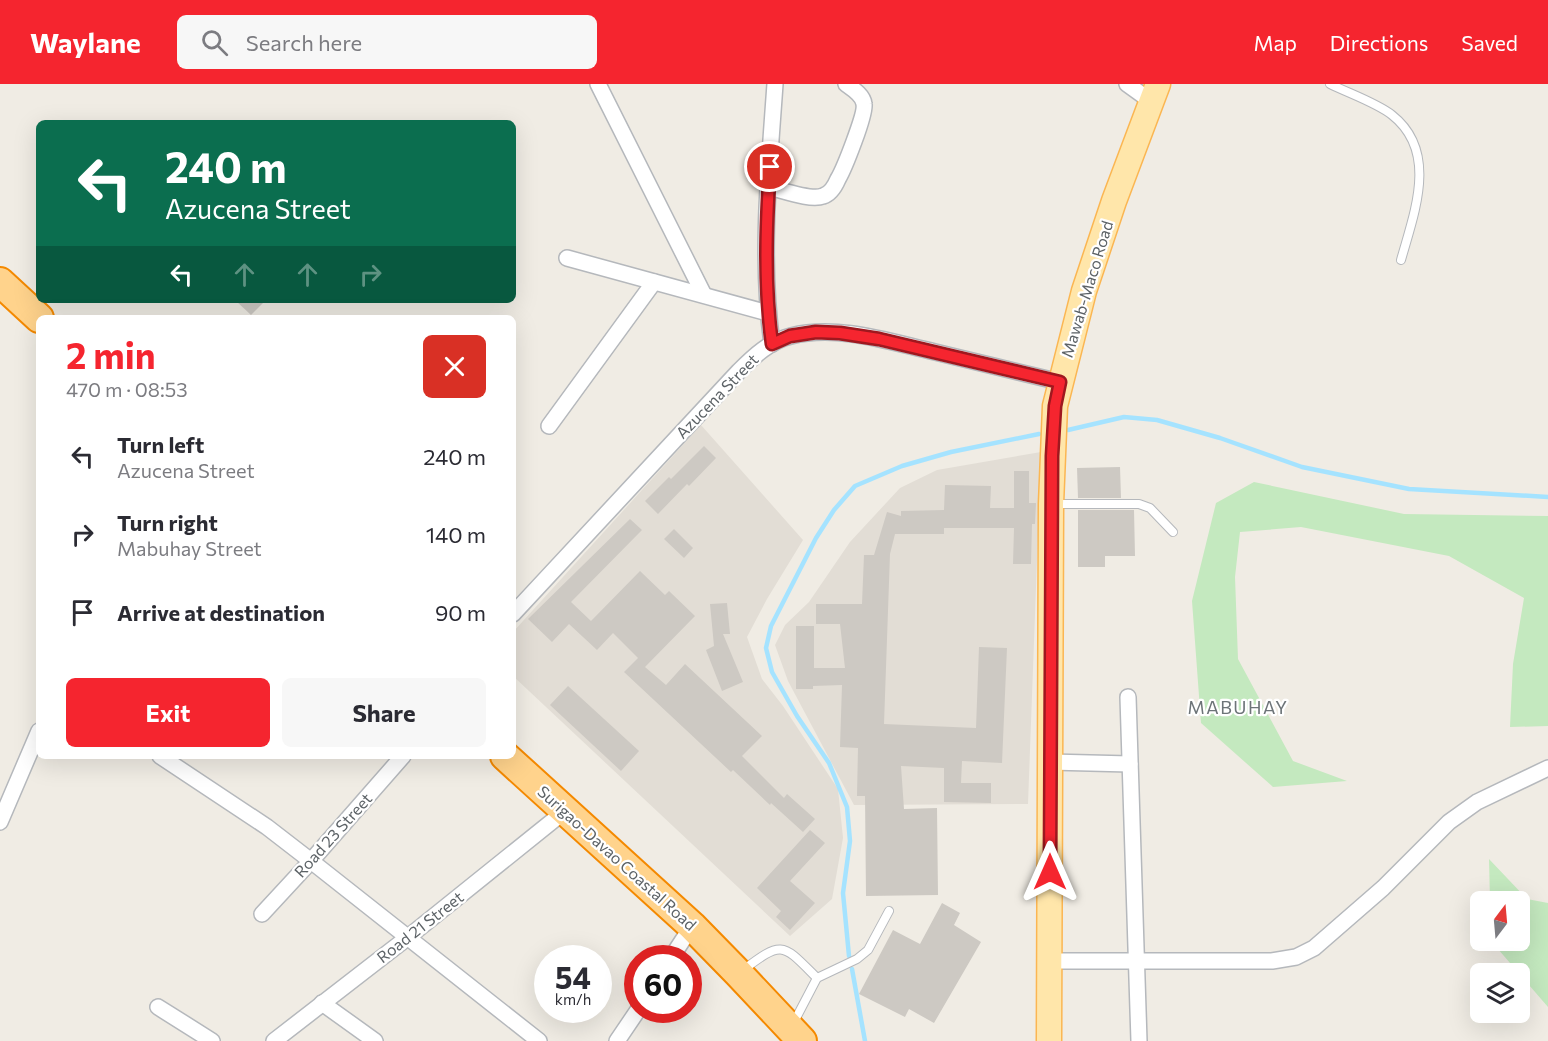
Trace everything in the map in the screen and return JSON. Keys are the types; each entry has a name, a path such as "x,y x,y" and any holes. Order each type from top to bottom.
{"highway":[{"path":"0,282 36,315"},
{"name":"Surigao-Davao Coastal Road","path":"508,759 692,926 738,973 791,1037"}],"main road":[{"name":"Mawab-Maco Road","path":"1049,1041 1053,428 1060,382 1084,291 1114,201 1155,93"}],"street":[{"path":"598,84 704,296"},
{"path":"771,84 766,278 772,344"},
{"path":"768,187 817,198 826,195 832,189 839,178 863,115 864,103 856,91 846,84"},
{"path":"1127,84 1155,93"},
{"path":"567,258 768,313"},
{"path":"549,426 654,282"},
{"name":"Azucena Street","path":"516,611 739,371 755,355 790,336 816,332 879,339 1060,382"},
{"path":"1128,697 1139,1041"},
{"path":"0,822 36,738"},
{"path":"164,759 267,828 311,861 539,1041"},
{"name":"Road 23 Street","path":"262,914 400,759"},
{"path":"1050,762 1130,764"},
{"path":"1049,961 1272,961 1296,957 1314,948 1383,888 1449,822 1478,801 1548,768"},
{"name":"Road 21 Street","path":"274,1041 565,812"},
{"path":"680,945 692,926"},
{"path":"322,1004 375,1041"},
{"path":"158,1007 212,1041"},
{"path":"617,1041 629,1023"}],"lane":[{"path":"1330,84 1392,114 1412,137 1419,158 1420,181 1401,260"},
{"path":"1051,504 1139,504 1150,508 1173,532"},
{"path":"791,1037 817,978 857,959 868,950 889,910"},
{"path":"738,973 768,951 775,949 793,954 817,978"}],"shaded area":[{"path":"701,425 803,540 747,637 762,679 783,706 838,789 843,838 832,899 790,936 516,679 516,629"},
{"path":"1041,452 1028,804 854,805 788,681 775,645 785,625 809,602 850,542 900,488 937,470"}],"green space":[{"path":"1254,482 1404,514 1548,516 1548,726 1510,727 1513,664 1524,598 1449,556 1301,527 1240,532 1235,577 1238,659 1293,761 1347,781 1273,787 1201,723 1192,601 1216,503"},
{"path":"1489,859 1519,891 1490,891"},
{"path":"1530,900 1548,903 1548,1007 1530,986 1530,963 1510,963 1500,951 1530,951"}],"building":[{"path":"238,303 263,303 251,315"},
{"path":"704,446 716,458 658,514 645,501"},
{"path":"1120,467 1121,498 1078,498 1077,468"},
{"path":"1014,471 1029,471 1029,503 1036,503 1035,524 1032,524 1031,564 1013,564 1014,528 944,528 944,534 895,534 890,554 884,724 976,728 979,647 1007,648 1002,763 962,761 961,783 991,783 991,803 944,802 944,768 901,766 904,809 937,808 938,895 866,896 865,796 857,796 858,748 840,747 842,685 796,689 796,626 814,626 814,668 845,668 840,624 816,624 816,604 862,604 864,555 874,555 887,512 901,516 901,511 944,510 945,485 991,486 990,508 1014,508"},
{"path":"1078,510 1134,510 1135,556 1105,556 1105,567 1078,567"},
{"path":"630,519 642,530 571,602 591,621 640,571 665,595 669,591 695,616 645,667 666,685 685,664 762,736 742,756 784,798 787,794 815,819 803,832 733,770 731,772 624,672 638,658 613,633 597,650 569,624 552,642 528,619"},
{"path":"674,529 693,548 684,558 664,539"},
{"path":"727,603 730,634 723,634 743,682 722,691 706,650 714,646 710,604"},
{"path":"568,686 639,751 621,771 550,705"},
{"path":"810,830 825,843 790,881 815,903 790,930 776,917 781,911 757,888"},
{"path":"942,903 960,913 954,925 981,942 934,1023 909,1009 905,1017 859,994 893,930 920,944"}],"waterway":[{"path":"1068,430 1124,417 1157,420 1220,438 1302,467 1409,489 1548,497"},
{"path":"849,956 843,893 850,841 847,807 829,763 797,716 772,672 766,648 771,626 816,538 834,510 855,486 902,466 951,452 1039,434"},
{"path":"852,969 865,1041"}],"district":[{"name":"MABUHAY","path":"1238,708"}],"route":[{"path":"770,167 766,278 772,344 790,336 816,332 840,333 879,339 1060,382 1055,406 1052,456 1050,872"}]}
